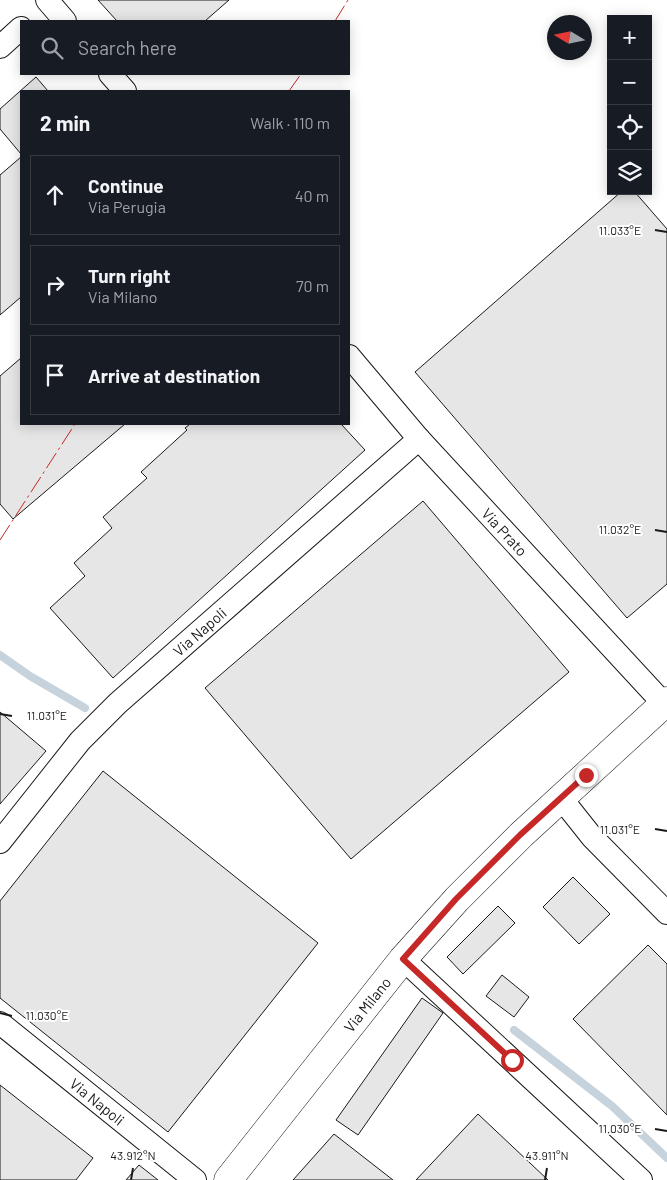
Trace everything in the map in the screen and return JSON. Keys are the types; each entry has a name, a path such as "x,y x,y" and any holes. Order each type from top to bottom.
{"street":[{"path":"30,20 48,2 64,20"},
{"path":"0,47 20,29"},
{"path":"111,75 124,90"},
{"name":"Via Prato","path":"350,357 419,439 665,702"},
{"name":"Via Napoli","path":"0,842 80,741 118,703 419,439"},
{"name":"Via Milano","path":"228,1180 403,959 456,899 520,835 665,702"},
{"path":"561,798 592,837 667,912"},
{"path":"403,959 641,1180"},
{"name":"Via Napoli","path":"0,1023 195,1180"}],"building":[{"path":"98,0 229,0 206,20 116,20"},
{"path":"36,77 47,90 21,90"},
{"path":"20,91 20,153 0,129 0,109"},
{"path":"20,158 20,298 0,315 0,175"},
{"path":"617,195 637,195 667,229 667,584 627,618 415,372"},
{"path":"20,359 20,425 124,425 13,519 0,504 0,376"},
{"path":"189,425 342,425 365,450 113,678 50,608 85,576 74,563 112,528 103,517 147,478 141,472 187,430 185,428"},
{"path":"423,501 569,672 351,859 205,688"},
{"path":"0,712 46,751 0,804"},
{"path":"103,771 318,943 168,1132 0,998 0,901"},
{"path":"573,877 610,914 579,944 543,907"},
{"path":"498,906 515,923 463,974 447,957"},
{"path":"648,945 667,964 667,1115 573,1019"},
{"path":"502,975 529,997 514,1017 486,996"},
{"path":"422,998 443,1013 358,1135 336,1120"},
{"path":"0,1085 93,1158 76,1180 0,1180"},
{"path":"478,1114 548,1180 416,1180"},
{"path":"334,1134 393,1180 293,1180"},
{"path":"139,1165 158,1180 126,1180"}],"waterway":[{"path":"0,655 30,676 85,708"},
{"path":"514,1030 612,1106 667,1158"}],"power":[{"path":"336,20 348,0"},
{"path":"290,90 300,75"},
{"path":"0,540 74,425"}],"route":[{"path":"512,1060 403,959 456,899 520,835 586,775"}]}
